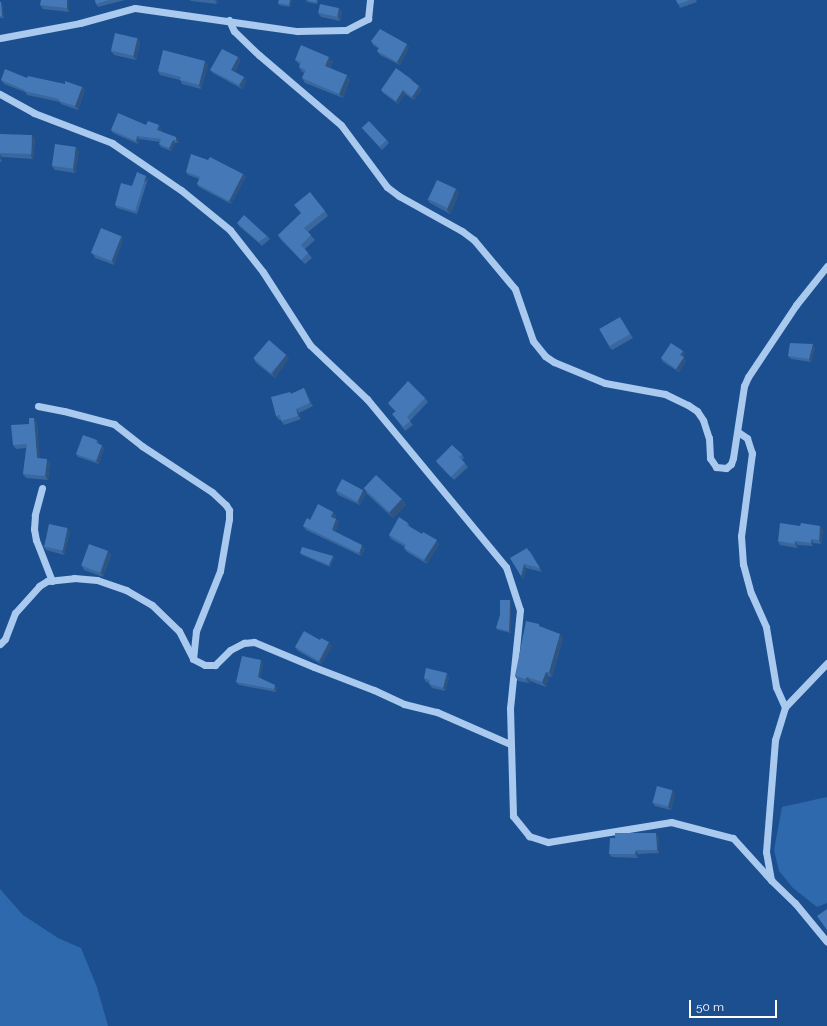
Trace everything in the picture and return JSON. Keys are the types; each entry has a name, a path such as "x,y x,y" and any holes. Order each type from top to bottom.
{"street":[{"path":"0,38 80,23 135,8 229,20 297,31 346,30 368,19 370,0"},
{"path":"229,20 234,31 259,55 341,124 387,187 399,196 462,231 474,240 515,289 533,341 545,356 554,362 605,384 665,394 688,405 697,412 707,428 710,458 716,467 721,468 731,464 738,432 742,399 748,377 796,305 827,266"},
{"path":"0,94 34,113 112,143 181,190 230,230 263,272 310,345 367,398 506,567 520,610 510,708 510,744 514,816 529,836 548,842 671,822 733,838 772,881 795,903 827,942"},
{"path":"38,406 114,424 142,446 212,492 226,505 229,510 229,519 220,570 196,632 193,659"},
{"path":"738,432 747,438 752,453 741,536 743,564 751,593 766,627 776,688 785,707"},
{"path":"42,488 34,529 36,540 52,581"},
{"path":"0,644 5,640 15,613 39,586 52,581 74,578 97,580 126,590 152,605 179,631 193,659 205,666 215,665 230,650 244,642 254,642 314,668 374,690 404,704 437,712 510,744"},
{"path":"772,881 766,852 775,740 785,707 827,663"}],"shaded area":[{"path":"827,797 827,903 817,907 793,888 779,871 774,850 782,807"},
{"path":"0,889 23,915 58,938 81,948 97,987 108,1026 0,1026"}],"building":[{"path":"41,0 67,0 67,8 40,5"},
{"path":"95,0 109,0 96,4"},
{"path":"279,0 290,0 289,5 278,3"},
{"path":"676,0 690,0 678,4"},
{"path":"1,2 2,16 0,16"},
{"path":"320,4 339,8 337,17 318,13"},
{"path":"380,29 407,44 397,62 377,51 379,48 371,41"},
{"path":"115,33 137,38 133,56 111,51"},
{"path":"301,45 329,57 325,66 347,75 339,94 302,78 306,70 299,67 301,62 295,60"},
{"path":"222,49 238,57 231,70 244,77 239,85 210,70"},
{"path":"163,50 205,61 199,85 180,80 181,77 158,71"},
{"path":"396,68 419,86 412,97 403,90 396,101 381,90"},
{"path":"5,69 27,78 28,76 65,84 65,81 82,87 75,106 59,101 59,99 24,91 25,90 1,80"},
{"path":"118,113 146,125 148,121 159,125 157,130 176,137 176,140 173,140 169,148 159,144 161,139 137,136 136,141 111,130"},
{"path":"369,121 387,140 379,147 362,128"},
{"path":"0,134 32,135 31,154 0,153"},
{"path":"55,144 76,147 73,169 52,166"},
{"path":"191,154 208,160 210,157 243,174 229,201 197,184 200,177 186,172"},
{"path":"137,172 146,176 135,211 115,205 121,183 132,186"},
{"path":"437,180 456,189 447,208 428,199"},
{"path":"310,192 325,211 304,228 311,235 301,245 308,253 301,260 278,235 301,213 294,205"},
{"path":"244,215 267,236 259,242 237,223"},
{"path":"101,228 121,236 111,261 91,253"},
{"path":"620,317 630,334 609,346 599,329"},
{"path":"269,340 286,355 271,373 253,358"},
{"path":"671,343 683,351 680,355 684,357 676,369 661,358"},
{"path":"790,343 813,344 809,359 788,356"},
{"path":"408,381 425,398 407,417 410,421 403,427 392,414 396,411 388,403"},
{"path":"304,388 310,403 296,409 298,416 281,421 280,415 276,416 271,397 290,392 291,394"},
{"path":"29,418 34,418 37,458 47,459 45,476 23,474 27,444 13,445 11,425 29,424"},
{"path":"83,435 97,440 96,443 102,445 96,461 76,454"},
{"path":"452,445 462,454 459,457 465,463 451,477 436,461"},
{"path":"376,475 402,499 389,512 364,488"},
{"path":"342,479 363,490 357,502 336,490"},
{"path":"318,504 333,512 331,517 336,519 332,530 362,545 359,553 303,526 307,518 310,520"},
{"path":"399,517 408,523 407,525 422,534 423,532 437,540 424,560 404,548 406,545 389,535"},
{"path":"780,523 800,526 801,523 820,526 819,540 811,539 811,543 795,541 795,544 778,541"},
{"path":"49,524 68,528 63,550 44,546"},
{"path":"89,544 108,551 100,572 81,566"},
{"path":"302,547 333,556 329,565 300,553"},
{"path":"527,548 540,568 524,564 521,576 510,558"},
{"path":"500,600 510,600 509,631 496,628 500,615"},
{"path":"526,621 539,624 539,626 560,634 549,672 546,672 542,682 527,677 526,679 515,676"},
{"path":"304,631 320,640 321,638 329,642 319,661 295,647"},
{"path":"242,656 261,660 258,677 275,685 274,689 236,682"},
{"path":"426,668 447,673 443,688 429,684 430,680 424,678"},
{"path":"657,786 672,790 668,807 653,802"},
{"path":"615,833 656,833 657,850 636,850 635,854 609,854 610,838 615,838"},
{"path":"827,909 827,930 817,916"}]}
